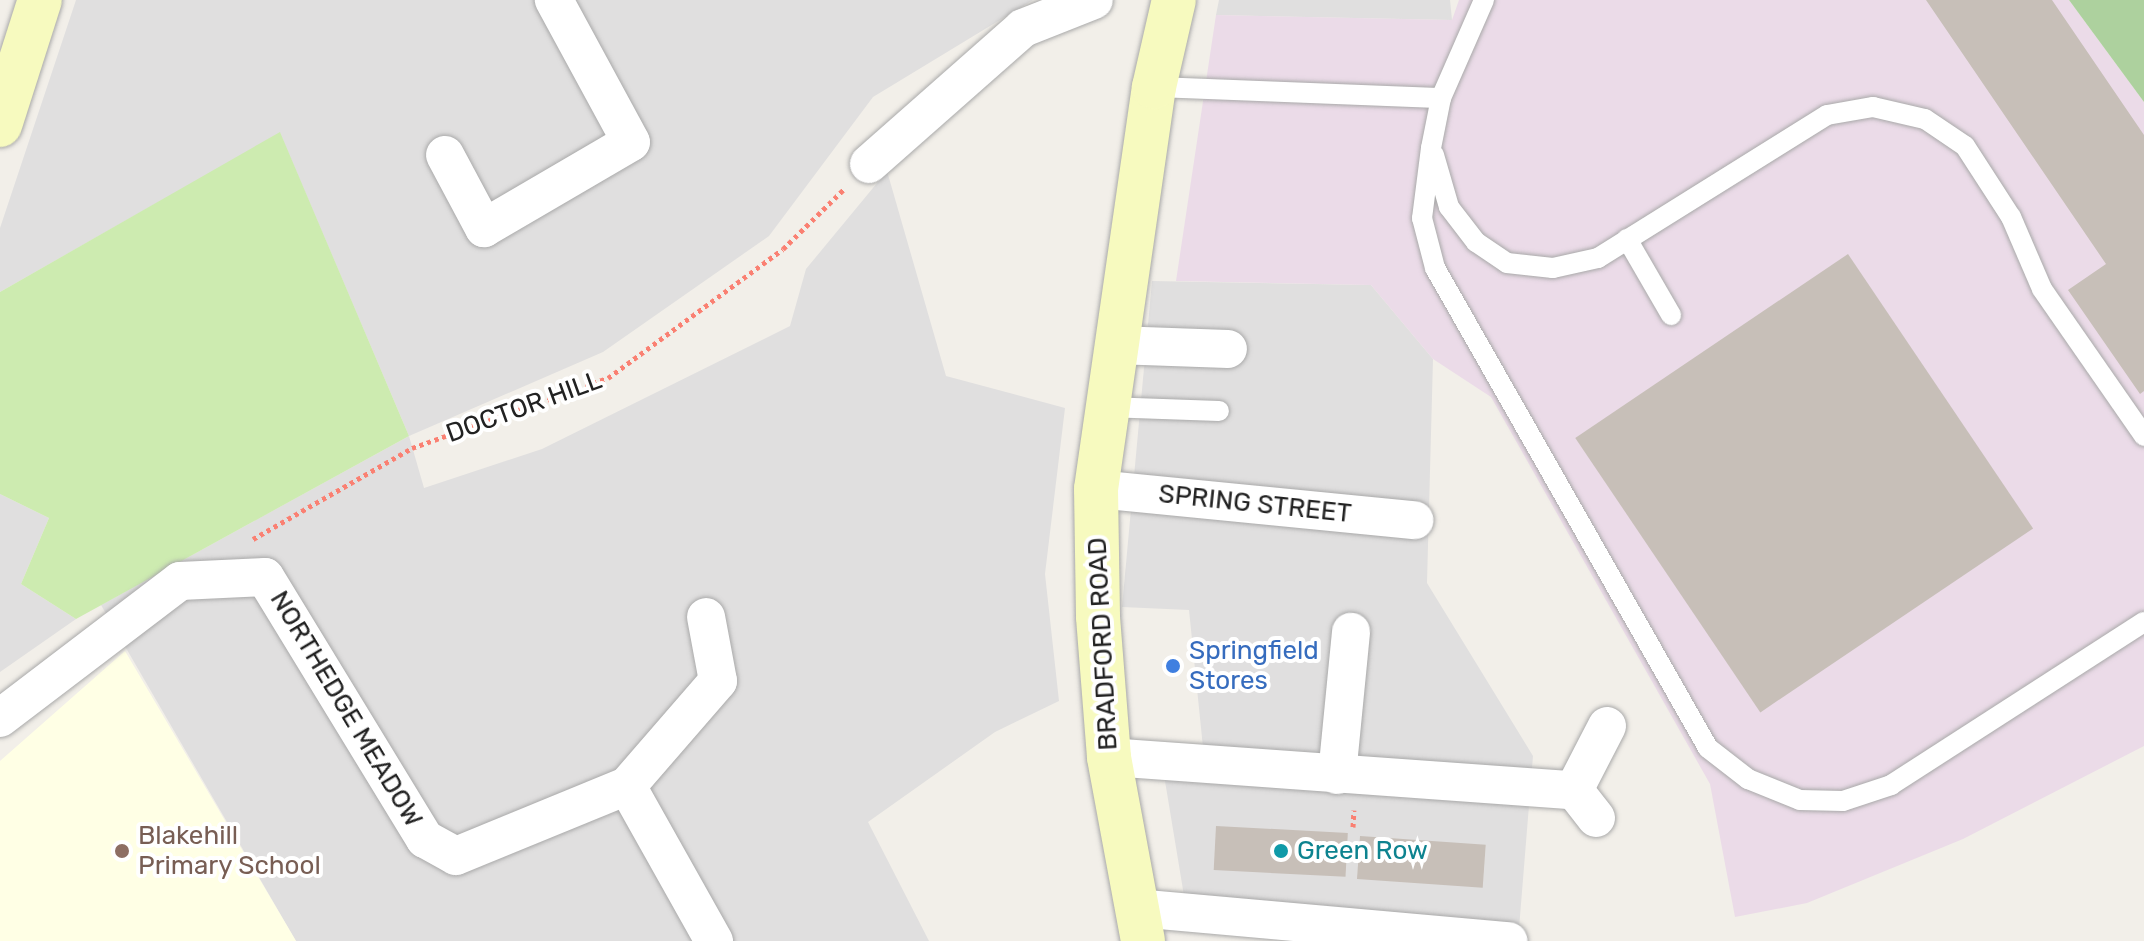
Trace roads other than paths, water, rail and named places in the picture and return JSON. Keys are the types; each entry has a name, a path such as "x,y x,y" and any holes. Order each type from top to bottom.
{"street":[{"path":"0,125 40,0"},
{"path":"445,155 484,228 631,142 554,0"},
{"path":"869,164 1023,28 1094,0"},
{"name":"BRADFORD ROAD","path":"1140,924 1109,757 1098,616 1096,489 1154,87 1174,0"},
{"path":"1115,345 1228,349"},
{"name":"SPRING STREET","path":"1096,489 1414,520"},
{"name":"NORTHEDGE MEADOW","path":"0,718 180,581 265,577 425,839 456,856 627,786 718,681 706,617"},
{"path":"1337,775 1351,632"},
{"path":"1109,757 1337,775 1585,804 1607,726"},
{"path":"627,786 714,941"},
{"path":"1140,924 1509,941"}],"lane":[{"path":"1484,0 1441,98 1431,148 1422,218 1435,268 1708,748 1748,779 1800,800 1843,801 1891,785 2144,622"},
{"path":"1154,87 1441,98"},
{"path":"1431,148 1449,207 1476,242 1507,263 1553,268 1598,258 1827,115 1873,107 1925,119 1965,146 2011,217 2042,289 2144,436"},
{"path":"1627,239 1671,315"},
{"path":"1106,407 1219,411"}],"place":[{"name":"Springfield Stores","path":"1173,666"},
{"name":"Blakehill Primary School","path":"122,851"},
{"name":"Green Row","path":"1281,851"}]}
